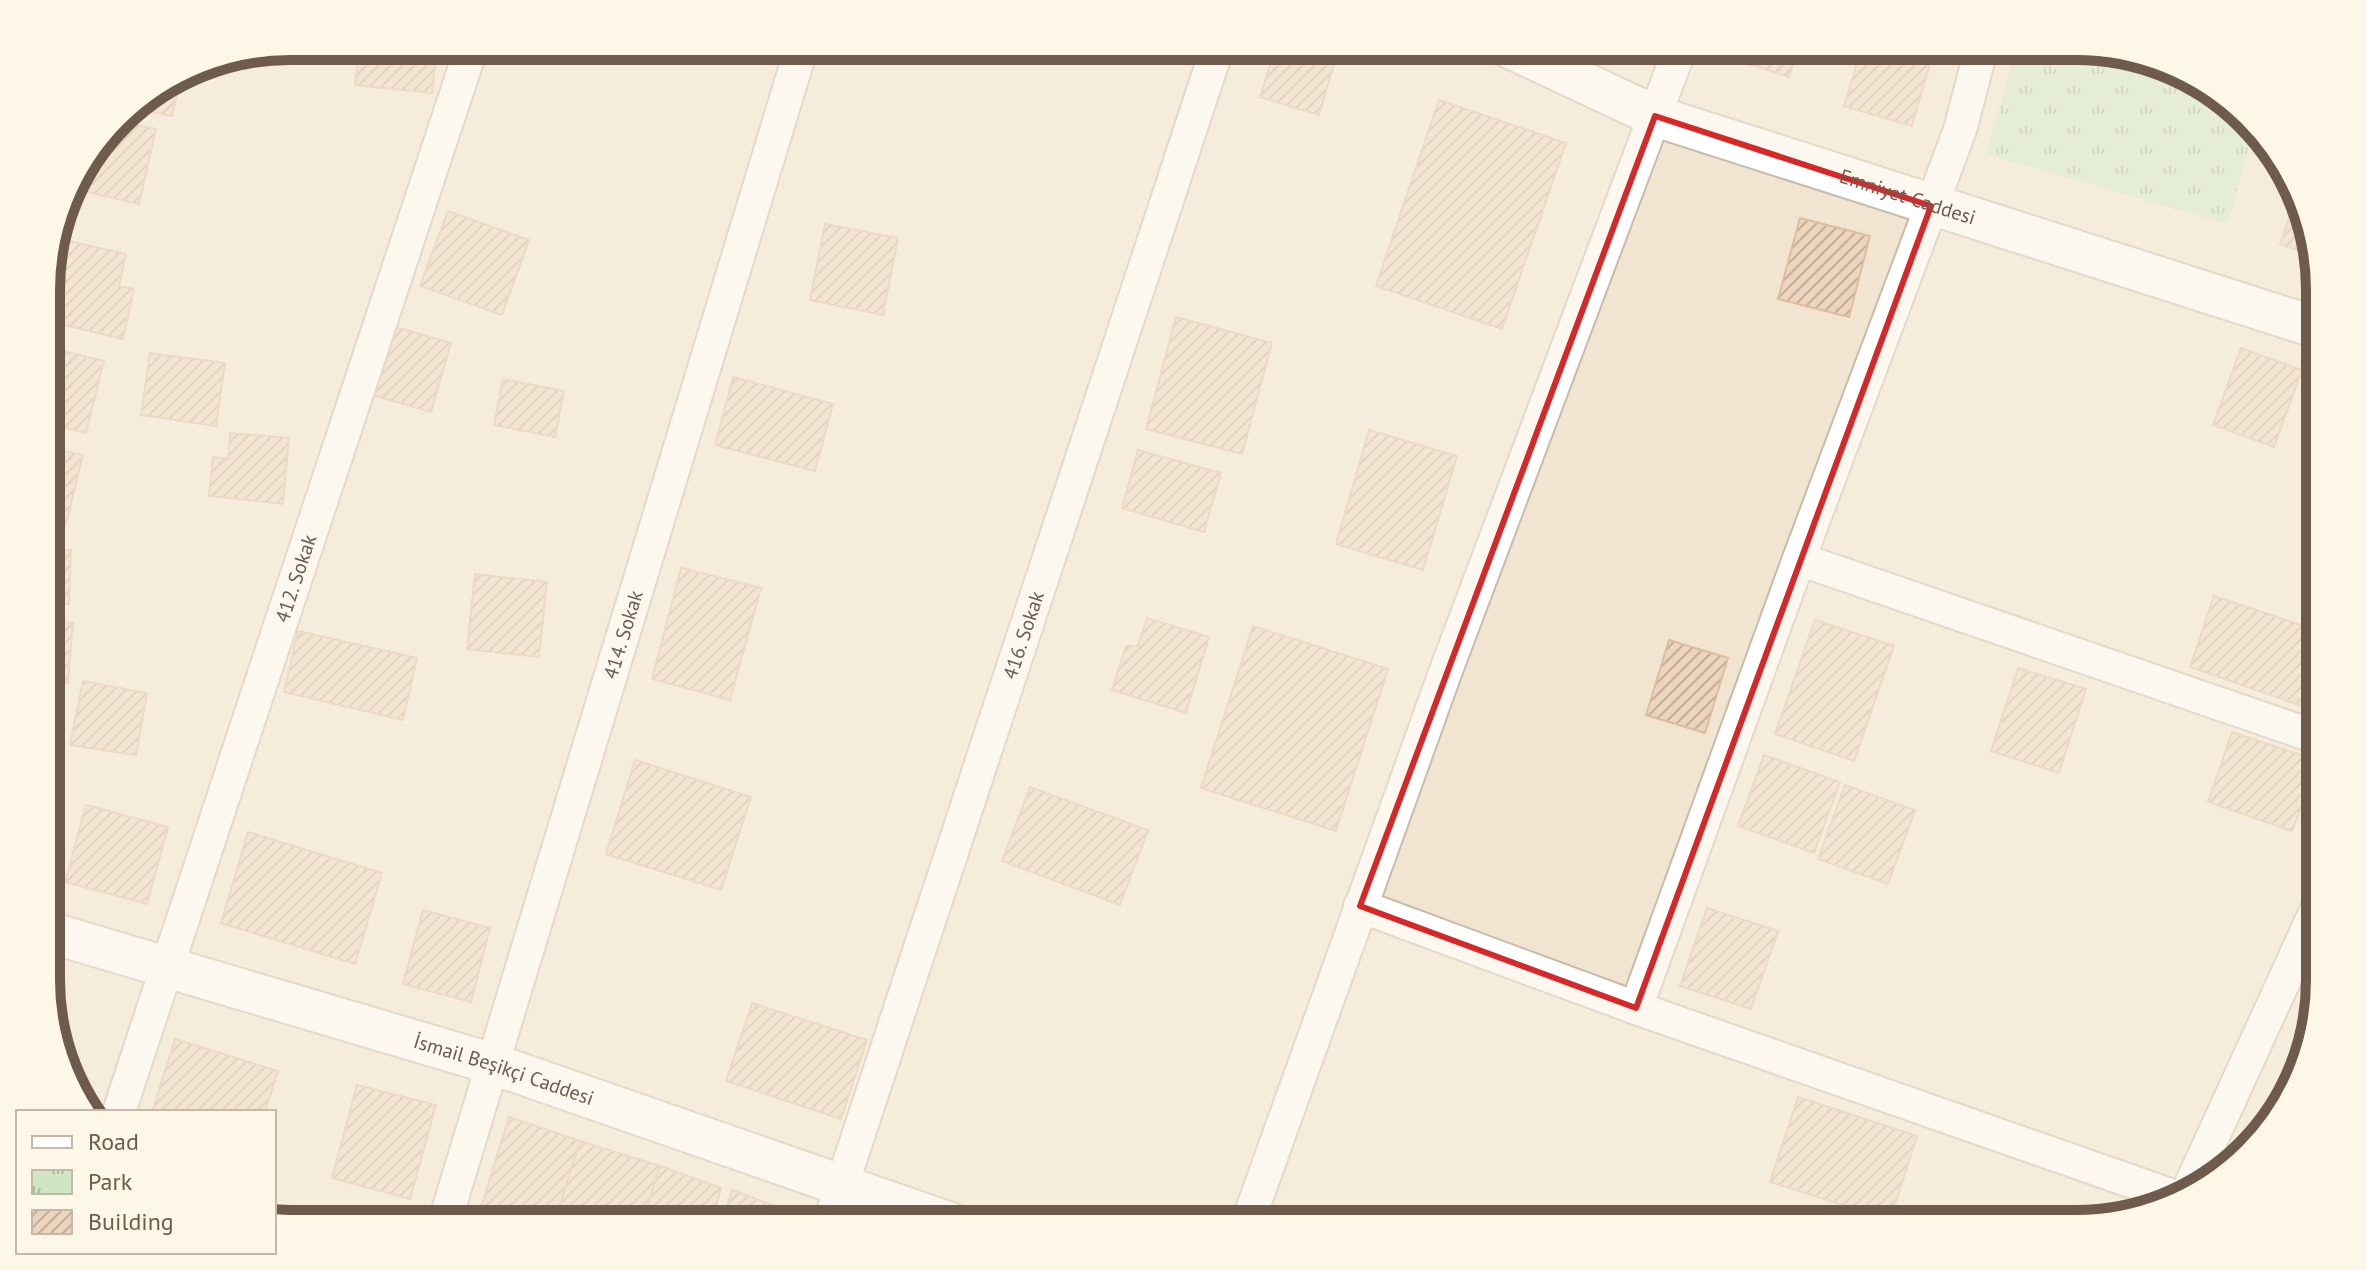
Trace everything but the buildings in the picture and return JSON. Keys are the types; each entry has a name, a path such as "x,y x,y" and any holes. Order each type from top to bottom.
{"street":[{"name":"412. Sokak","path":"120,1110 169,970 467,60"},
{"name":"414. Sokak","path":"448,1210 490,1063 798,60"},
{"name":"416. Sokak","path":"834,1210 1213,60"},
{"name":"Emniyet Caddesi","path":"1536,60 1655,116 2306,324"},
{"path":"1252,1210 1360,906 1676,60"},
{"path":"1636,1008 1799,559 1960,130 1978,60"},
{"path":"1799,559 2306,734"},
{"path":"1360,906 1636,1008 2163,1192"},
{"path":"2195,1176 2306,933"},
{"name":"İsmail Beşikçi Caddesi","path":"60,936 490,1063 914,1210"}],"highlighted area":[{"path":"1655,116 1931,206 1636,1008 1360,906"}],"shaded area":[{"path":"275,60 2091,60 2150,72 2178,84 2228,117 2267,162 2288,202 2304,260 2306,980 2298,1040 2282,1082 2249,1132 2204,1171 2150,1198 2091,1210 276,1209 276,1110 101,1110 78,1068 68,1040 60,980 60,275 68,230 91,175 127,127 175,91 202,78 245,64"}],"green space":[{"path":"2013,60 2091,60 2150,72 2204,99 2251,140 2228,224 1986,154"}]}
